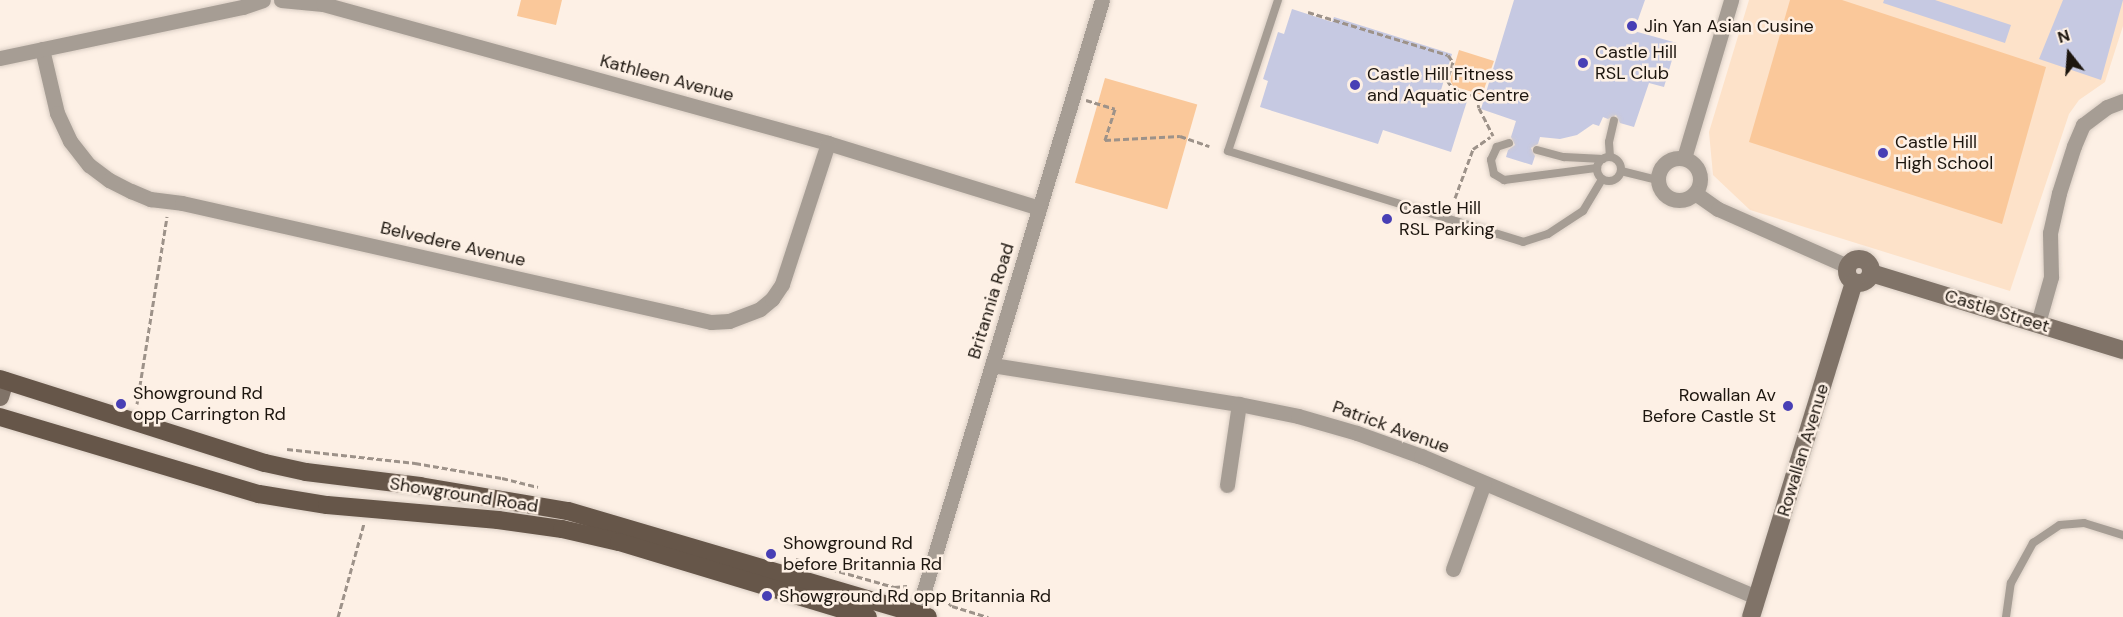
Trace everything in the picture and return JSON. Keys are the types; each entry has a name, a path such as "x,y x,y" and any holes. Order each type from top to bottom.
{"main road":[{"name":"Showground Road","path":"2,385 265,463 306,472 420,486 568,511 922,615"},
{"name":"Showground Road","path":"0,417 259,494 369,509 498,520 562,529 619,542 868,617"}],"street":[{"path":"0,57 243,7 263,0"},
{"name":"Kathleen Avenue","path":"281,0 323,4 828,142 1039,208"},
{"name":"Britannia Road","path":"922,615 992,365 1102,0"},
{"path":"1684,158 1731,0"},
{"name":"Belvedere Avenue","path":"42,49 57,113 79,154 109,180 150,199 711,322 729,321 760,309 772,299 782,284 828,142"},
{"path":"2038,323 2051,277 2050,233 2059,193 2074,146 2083,125 2107,107 2123,101"},
{"path":"1684,158 1694,163 1699,171 1700,179 1695,193 1676,200 1662,192 1658,180 1665,163 1671,159 1684,158"},
{"path":"1695,193 1728,214 1851,274"},
{"name":"Castle Street","path":"1851,274 1865,282 1871,273 2123,350"},
{"name":"Rowallan Avenue","path":"1751,617 1851,274"},
{"name":"Patrick Avenue","path":"992,365 1239,404 1357,433 1484,483 1757,597"},
{"path":"1227,485 1239,404"},
{"path":"1453,569 1484,483"}],"lane":[{"path":"1278,0 1228,152 1523,242 1548,234 1583,211 1602,178"},
{"path":"1509,143 1497,147 1491,160 1494,174 1504,180 1597,168 1606,158 1614,121"},
{"path":"1537,150 1564,157 1606,158 1619,161 1621,171 1614,180 1602,178"},
{"path":"1597,168 1602,178"},
{"path":"1621,171 1658,180"},
{"path":"2006,617 2011,583 2034,543 2060,525 2084,523 2123,535"}],"path":[{"path":"1308,12 1448,55 1453,62 1447,80 1453,89 1476,96 1479,108 1493,136"},
{"path":"1073,96 1115,109 1105,140 1180,136 1209,146"},
{"path":"1455,198 1473,149 1499,134"},
{"path":"138,404 166,228 167,202"},
{"path":"338,617 369,509"},
{"path":"942,597 952,606 988,617"}],"shaded area":[{"path":"521,0 562,0 556,25 517,16"},
{"name":"Castle Hill High School","path":"1749,0 2123,0 2123,26 2105,82 2079,100 2069,114 2010,291 1750,210 1713,175 1709,132"},
{"path":"1790,0 1842,0 2046,67 2002,224 1749,142"},
{"path":"1459,50 1494,61 1482,95 1453,86 1450,80"},
{"path":"1105,78 1197,104 1167,209 1075,183"}],"building":[{"name":"Castle Hill RSL Club","path":"1514,0 1645,0 1634,31 1677,43 1664,87 1649,83 1634,127 1620,123 1616,115 1608,119 1603,117 1599,126 1593,124 1577,135 1560,139 1540,137 1538,144 1531,148 1535,156 1532,165 1506,157 1508,150 1515,145 1511,137 1516,121 1481,109"},
{"path":"1884,0 1935,0 2011,25 2005,43 1883,3"},
{"path":"2063,0 2123,0 2101,80 2039,59"},
{"name":"Castle Hill Fitness and Aquatic Centre","path":"1292,9 1332,22 1334,17 1452,54 1441,90 1468,98 1451,152 1383,130 1378,144 1260,107 1268,81 1263,79 1278,32 1284,34"}],"place":[{"name":"Jin Yan Asian Cusine","path":"1632,26"},
{"name":"Castle Hill RSL Club","path":"1583,63"},
{"name":"Castle Hill Fitness and Aquatic Centre","path":"1355,85"},
{"name":"Castle Hill High School","path":"1883,153"},
{"name":"Castle Hill RSL Parking","path":"1387,219"},
{"name":"Showground Rd opp Carrington Rd","path":"121,404"},
{"name":"Rowallan Av Before Castle St","path":"1788,406"},
{"name":"Showground Rd before Britannia Rd","path":"771,554"},
{"name":"Showground Rd opp Britannia Rd","path":"767,596"}]}
